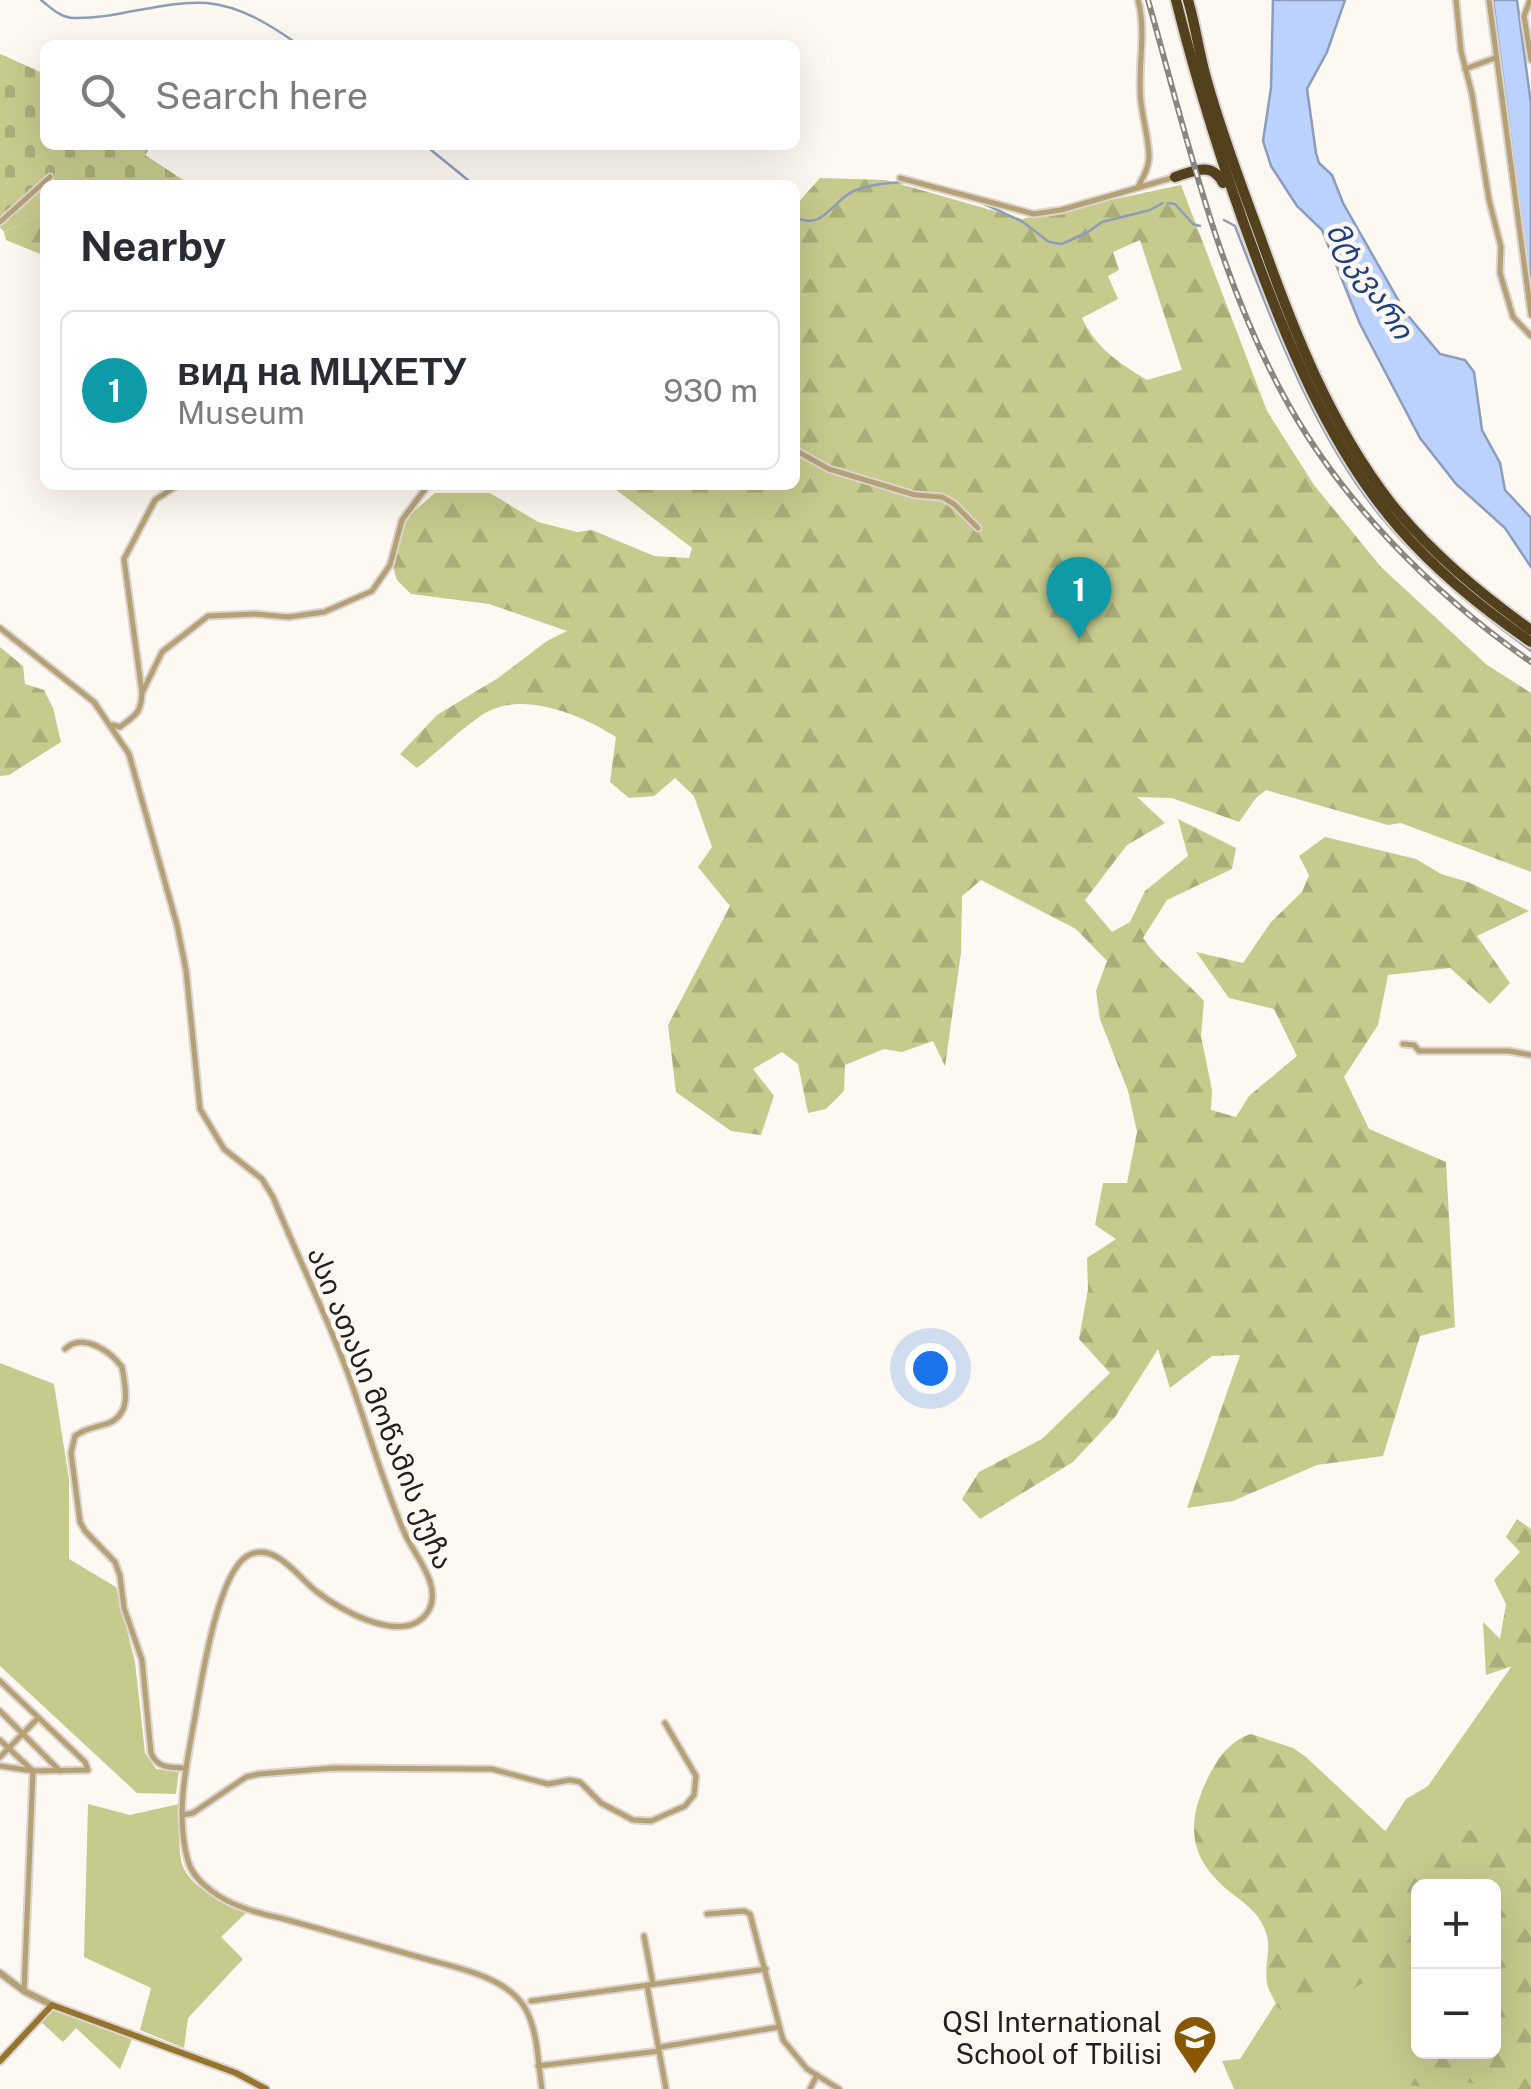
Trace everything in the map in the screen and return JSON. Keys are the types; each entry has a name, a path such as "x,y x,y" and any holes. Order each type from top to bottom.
{"highway":[{"path":"1176,0 1214,142 1236,205 1283,329 1338,441 1370,489 1427,559 1531,642"},
{"path":"1188,0 1206,79 1241,183 1296,336 1328,403 1368,470 1409,524 1470,583 1531,630"},
{"path":"1175,177 1203,168 1212,158 1214,142"},
{"path":"1203,168 1217,172 1236,205"}],"main road":[{"path":"0,2061 52,2005 236,2074 266,2089"}],"street":[{"path":"1136,190 1146,174 1149,156 1141,101 1144,22 1138,0"},
{"path":"1456,0 1457,26 1500,247 1500,273 1513,317 1531,336"},
{"path":"1489,0 1531,315"},
{"path":"1530,0 1524,16 1531,60"},
{"path":"1465,69 1496,57"},
{"path":"900,178 1034,214 1175,177"},
{"path":"0,222 40,187"},
{"path":"800,453 829,469 914,495 942,497 978,528"},
{"path":"142,692 124,559 154,500 170,490"},
{"path":"111,725 120,727 138,716 142,692 162,652 208,616 256,614 288,618 324,612 372,591 390,565 402,520 424,490"},
{"name":"ასი ათასი მოწამის ქუჩა","path":"0,628 94,702 134,769 186,970 200,1109 224,1148 262,1179 273,1197 346,1370 402,1528 433,1588 432,1602 423,1617 414,1624 391,1628 325,1598 279,1558 258,1552 244,1558 230,1575 200,1687 186,1768 183,1815 188,1862 192,1872 218,1895 242,1908 468,1971 499,1986 524,2006 542,2089"},
{"path":"1404,1044 1414,1045 1420,1051 1508,1050 1531,1055"},
{"path":"65,1349 76,1342 88,1342 122,1367 126,1392 123,1413 114,1422 85,1429 75,1436 73,1476 80,1522 115,1562 120,1576 124,1608 142,1660 150,1753 164,1767 186,1768"},
{"path":"0,1681 88,1770 32,1771 0,1766"},
{"path":"0,1711 60,1771"},
{"path":"0,1757 38,1718"},
{"path":"183,1815 193,1813 246,1777 260,1774 334,1768 492,1769 548,1784 580,1782 601,1803 633,1820 651,1821 685,1806 694,1795 696,1776 665,1723"},
{"path":"0,1740 32,1771 24,1991"},
{"path":"707,1914 750,1914 788,2048 807,2069 839,2089"},
{"path":"644,1936 666,2089"},
{"path":"531,2001 766,1969"},
{"path":"0,1974 52,2005"},
{"path":"538,2066 779,2027"},
{"path":"810,2089 817,2075"}],"green space":[{"path":"0,54 40,72 40,150 148,150 145,155 183,180 40,180 40,215 4,232 0,227"},
{"path":"820,178 886,180 1022,219 1181,185 1267,411 1314,485 1381,567 1487,665 1531,693 1531,872 1401,823 1388,825 1266,790 1239,822 1172,798 1137,797 1165,823 1127,845 1085,900 1112,932 1130,922 1145,891 1188,856 1178,819 1236,848 1232,869 1167,900 1143,938 1204,1001 1201,1036 1212,1090 1211,1110 1236,1117 1249,1096 1297,1056 1274,1009 1229,998 1196,952 1243,963 1271,922 1302,892 1309,875 1299,856 1325,837 1416,859 1441,874 1468,882 1529,911 1477,936 1510,983 1490,1004 1450,968 1388,975 1378,1025 1344,1077 1369,1129 1446,1162 1455,1327 1420,1336 1383,1456 1317,1465 1233,1501 1187,1508 1240,1355 1212,1356 1170,1388 1158,1349 1115,1417 1073,1462 980,1519 962,1499 979,1472 1042,1439 1110,1373 1079,1339 1088,1289 1087,1258 1116,1239 1095,1225 1103,1183 1127,1183 1137,1132 1128,1091 1100,1019 1096,991 1107,961 1076,929 981,880 962,896 961,953 945,1066 933,1041 902,1052 884,1049 845,1065 844,1091 826,1109 808,1113 798,1064 782,1052 753,1069 774,1096 761,1135 731,1131 676,1092 668,1025 730,906 698,867 712,847 694,796 675,778 654,796 629,798 610,782 616,737 572,715 539,706 506,705 491,710 417,768 400,754 437,715 567,631 489,604 411,594 397,580 392,546 406,518 435,493 490,493 538,522 577,532 592,530 654,556 689,558 692,548 617,490 800,490 800,200","holes":["1140,240 1182,370 1147,380 1109,354 1082,318 1118,299 1108,276 1119,270 1113,252"]},
{"path":"40,215 40,254 6,240 4,232"},
{"path":"0,647 23,666 25,684 44,690 61,742 9,775 0,776"},
{"path":"0,1363 54,1384 69,1479 69,1559 116,1587 135,1662 145,1753 156,1769 179,1771 176,1794 137,1793 0,1666"},
{"path":"1517,1519 1531,1529 1531,1655 1521,1663 1486,1675 1483,1622 1500,1639 1506,1604 1494,1580 1520,1552 1506,1537"},
{"path":"1531,1647 1531,2089 1234,2089 1222,2061 1240,2059 1406,1799 1428,1786 1516,1660"},
{"path":"1251,1734 1293,1748 1399,1844 1412,1850 1447,1826 1492,1835 1531,1823 1531,2089 1486,2089 1466,2081 1443,2087 1403,2084 1396,2071 1411,2058 1501,2059 1501,1879 1411,1879 1411,1982 1392,1989 1363,1983 1313,2008 1280,2010 1268,1985 1268,1941 1261,1921 1216,1879 1195,1842 1199,1798 1218,1760"},
{"path":"88,1804 130,1815 179,1804 179,1846 184,1870 208,1893 247,1912 221,1937 243,1959 188,2018 184,2048 140,2030 151,1988 84,1957"},
{"path":"53,2009 132,2039 120,2069 76,2028 63,2042 41,2022"}],"water":[{"name":"მტკვარი","path":"1273,0 1345,0 1327,52 1307,89 1319,163 1332,175 1343,203 1405,312 1440,354 1465,360 1474,372 1482,430 1500,463 1505,490 1531,518 1531,567 1505,528 1456,484 1420,438 1360,324 1322,230 1297,206 1271,166 1263,141 1271,88"},
{"path":"1493,0 1517,0 1531,104 1531,295"}],"waterway":[{"path":"41,0 69,18 107,16 174,4 220,5 256,18 292,40"},
{"path":"431,150 468,180"},
{"path":"800,219 821,217 856,190 905,182"},
{"path":"980,202 1023,222 1049,242 1062,244 1102,222 1163,203"},
{"path":"1168,203 1175,204 1193,224 1200,226"},
{"path":"1224,220 1235,226 1300,382 1363,493 1404,543 1438,576 1531,651"}],"railway":[{"path":"1148,0 1220,247 1257,343 1303,429 1358,505 1423,574 1531,662"}],"place":[{"name":"вид на МЦХЕТУ","path":"1079,639"},
{"name":"QSI International School of Tbilisi","path":"1195,2075"}]}
